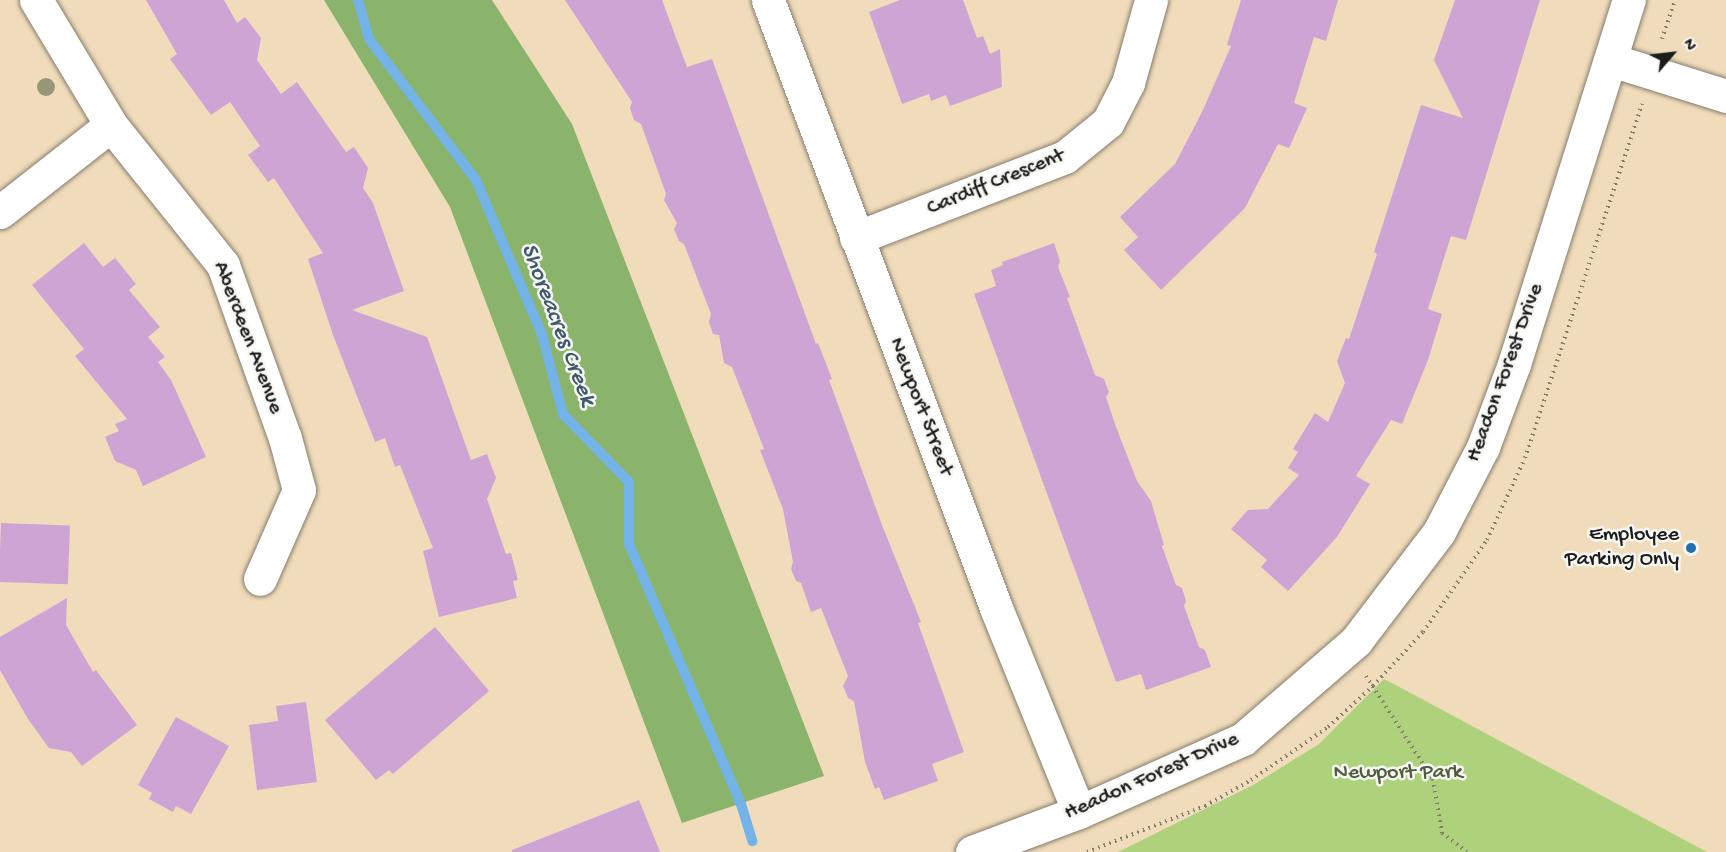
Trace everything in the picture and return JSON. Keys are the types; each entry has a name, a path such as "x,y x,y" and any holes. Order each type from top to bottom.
{"street":[{"name":"Aberdeen Avenue","path":"36,0 111,125 222,265 285,438 299,490 260,579"},
{"name":"Newport Street","path":"768,0 996,608 1079,812"},
{"name":"Cardiff Crescent","path":"856,238 1065,158 1108,122 1128,83 1150,0"},
{"name":"Headon Forest Drive","path":"972,852 1079,812 1243,739 1356,641 1439,532 1483,447 1514,364 1629,0"},
{"path":"1611,60 1726,96"},
{"path":"0,212 111,125"}],"path":[{"path":"1348,649 1422,758 1433,779 1442,832 1467,852"}],"green space":[{"path":"324,0 492,0 572,124 824,776 682,823 450,207"},
{"name":"Newport Park","path":"1384,679 1707,852 1118,852 1253,785 1319,744"}],"building":[{"path":"146,0 224,0 237,23 245,17 261,38 257,60 281,94 297,82 346,152 354,147 368,168 363,188 373,203 404,291 352,310 427,337 471,460 487,454 496,478 487,499 506,554 511,553 518,580 513,581 517,598 439,617 423,551 433,548 400,465 395,467 385,438 375,442 333,335 308,259 323,253 274,178 268,182 248,155 260,146 230,102 211,115 170,59 177,54"},
{"path":"565,0 662,0 687,67 712,59 816,344 818,343 832,379 829,380 882,525 921,622 918,623 964,752 932,764 938,781 884,800 879,787 875,789 865,762 854,701 848,698 843,686 848,676 821,608 811,612 801,583 796,581 791,569 793,562 783,509 760,450 764,449 732,367 724,363 719,335 713,334 709,322 711,314 684,244 679,241 674,229 677,223 664,200 666,194 641,124 634,120 630,108 632,102"},
{"path":"900,0 963,0 977,38 983,36 990,54 1000,49 1002,87 950,106 946,95 931,101 929,94 902,104 869,12"},
{"path":"1241,0 1338,0 1326,41 1314,37 1294,103 1307,108 1289,148 1278,144 1245,208 1161,290 1124,250 1138,237 1120,217 1175,164 1203,110 1231,46 1227,45"},
{"path":"1455,0 1540,0 1466,240 1451,236 1428,309 1442,314 1428,360 1402,424 1391,420 1356,476 1370,484 1337,537 1288,591 1261,567 1267,560 1231,529 1248,510 1268,509 1299,475 1288,468 1298,452 1293,449 1315,413 1328,422 1345,383 1337,361 1346,338 1349,339 1377,254 1374,252 1421,105 1463,118 1434,60"},
{"path":"84,243 103,267 115,258 136,284 129,290 160,327 148,337 165,357 158,362 171,380 206,457 143,486 136,470 115,461 105,437 119,431 115,424 127,419 75,356 84,349 32,285"},
{"path":"1054,243 1060,261 1058,267 1070,297 1067,298 1095,375 1104,379 1109,392 1106,397 1116,427 1137,481 1151,501 1164,545 1162,546 1176,585 1182,588 1186,601 1184,606 1199,647 1205,650 1211,667 1146,690 1141,674 1116,682 974,294 996,286 991,270 1003,265 1002,262"},
{"path":"1,523 70,525 68,584 0,582"},
{"path":"67,598 66,625 93,672 96,670 137,725 82,766 71,752 49,748 28,719 0,670 0,637"},
{"path":"435,627 489,691 393,774 389,770 376,780 325,720"},
{"path":"306,702 317,782 257,790 249,725 278,721 276,706"},
{"path":"176,717 229,746 191,814 176,806 173,812 149,799 152,793 138,785"},
{"path":"639,800 660,852 512,852 512,850"}],"waterway":[{"name":"Shoreacres Creek","path":"358,0 369,39 476,180 542,335 563,414 629,482 629,544 741,804 752,841"}],"place":[{"name":"Employee Parking Only","path":"1691,548"}]}
